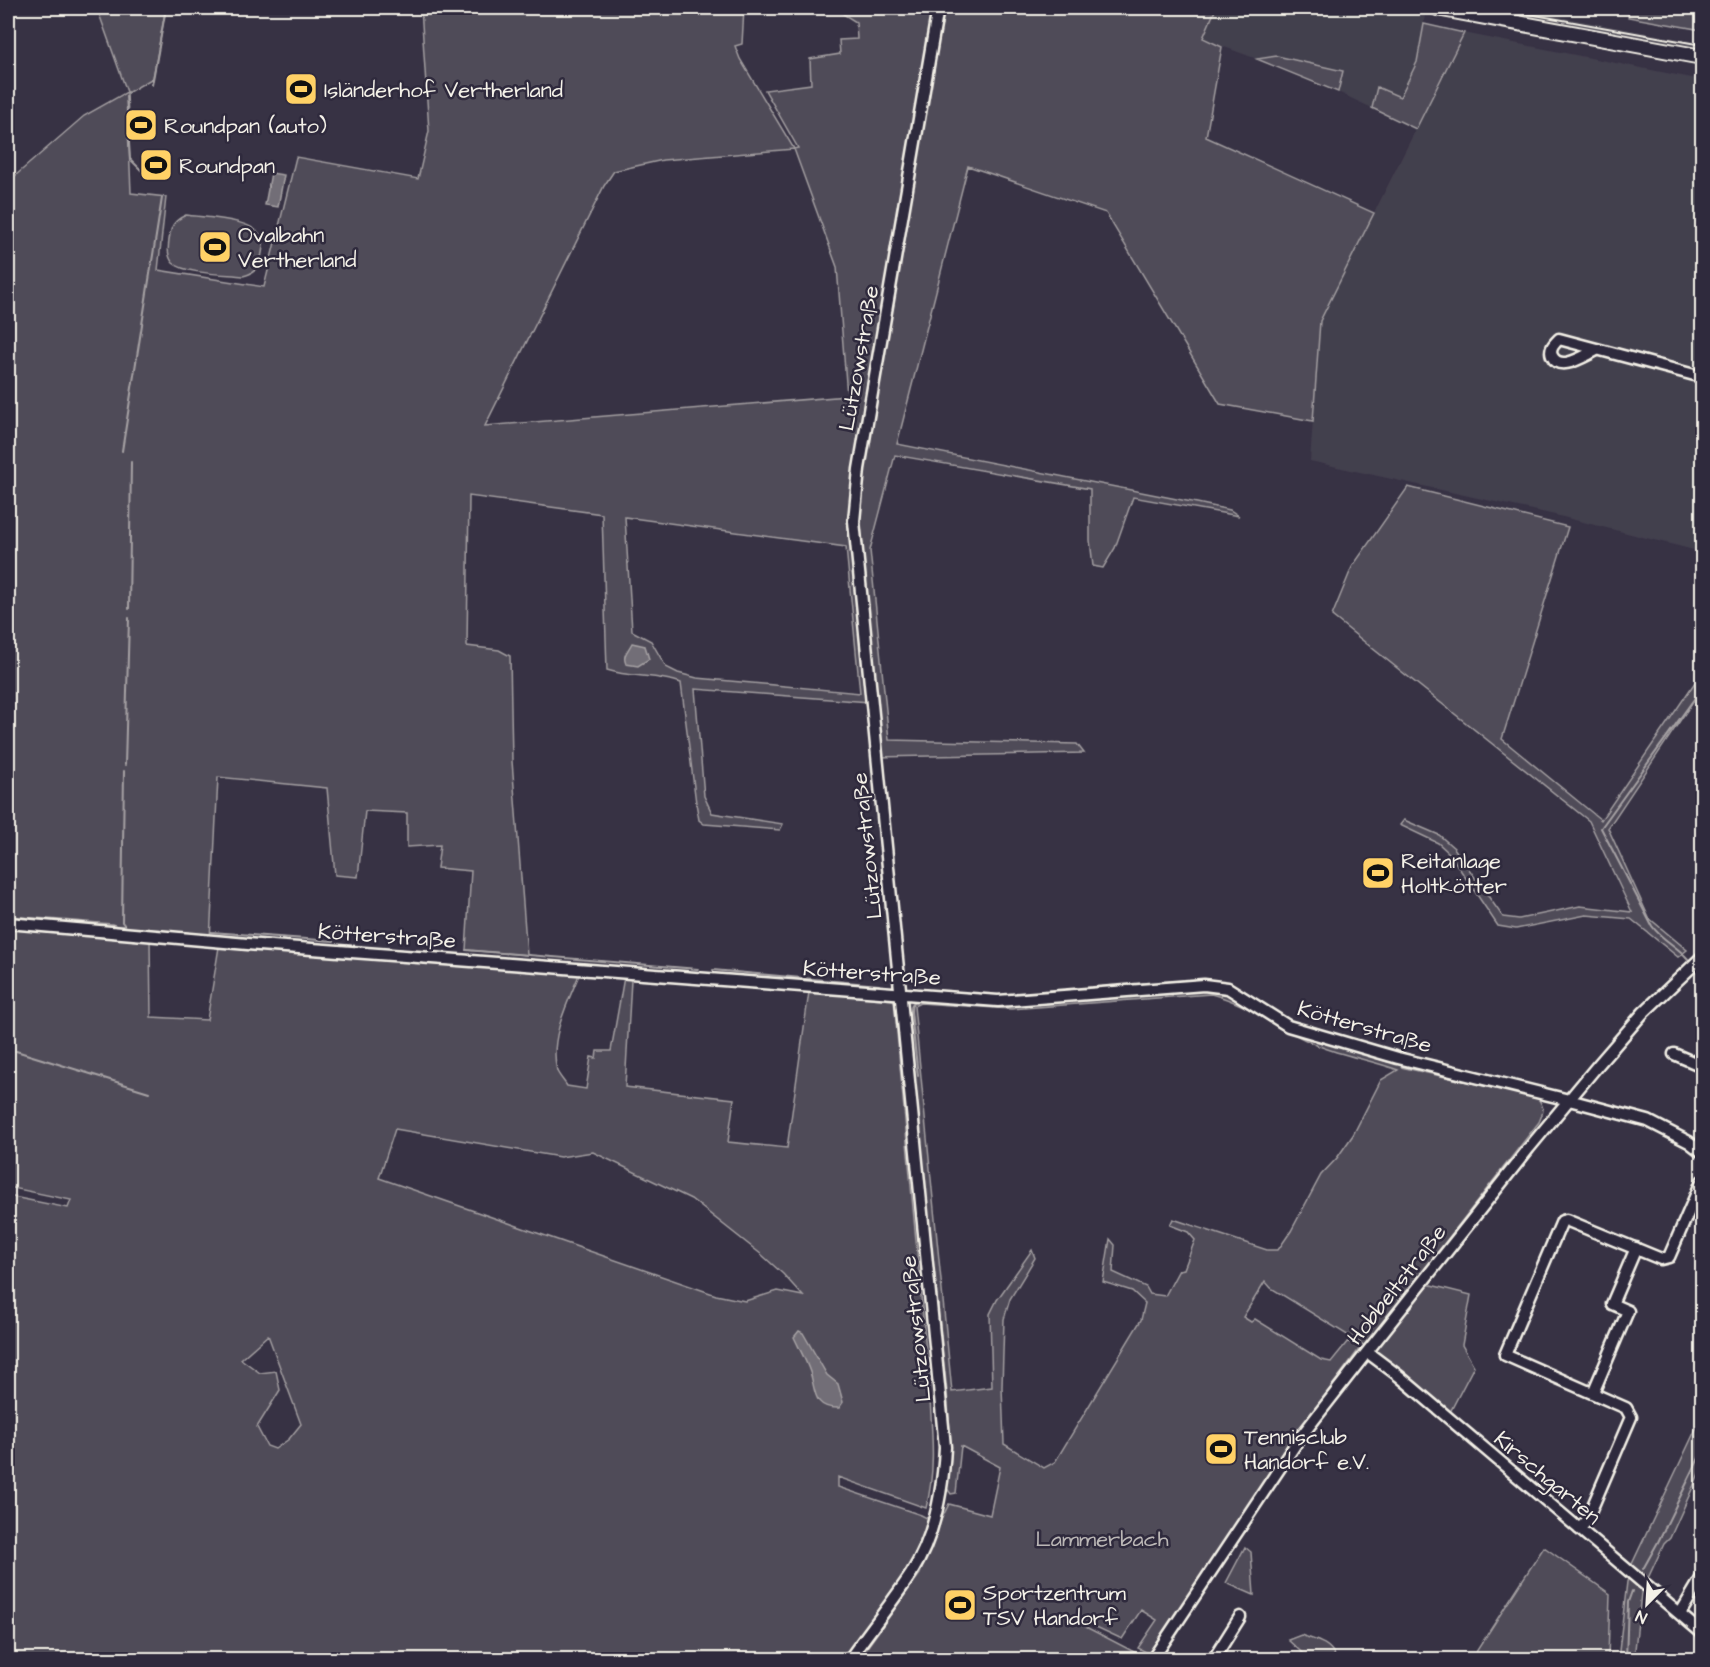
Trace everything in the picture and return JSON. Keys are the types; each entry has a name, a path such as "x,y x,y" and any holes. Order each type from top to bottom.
{"main road":[{"path":"1437,8 1702,57"}],"street":[{"name":"Lützowstraße","path":"849,1659 911,1573 922,1552 936,1514 944,1480 946,1438 854,521 859,469 938,8"},
{"path":"1597,350 1702,377"},
{"name":"Kötterstraße","path":"8,924 998,1001 1204,985 1228,988 1288,1026 1398,1058 1648,1121 1689,1142 1702,1152"},
{"name":"Hobbeltstraße","path":"1152,1659 1299,1439 1367,1352 1569,1100 1643,1013 1702,957"},
{"path":"1674,1054 1702,1066"},
{"path":"1579,1529 1586,1522 1631,1417 1626,1408 1505,1355 1562,1221 1566,1220 1661,1259 1669,1257 1702,1181"},
{"path":"1593,1393 1628,1311 1612,1304 1635,1248"},
{"name":"Kirschgarten","path":"1367,1352 1400,1376 1702,1632"},
{"path":"1680,1614 1702,1577"},
{"path":"1213,1659 1240,1617"}],"shaded area":[{"path":"1216,8 1380,8 1425,16 1417,62 1400,97 1377,88 1372,108 1338,92 1342,72 1277,56 1257,59 1203,39"},
{"path":"1480,8 1518,9 1702,43 1702,48"},
{"path":"1464,33 1702,80 1702,552 1555,515 1310,461 1320,321"},
{"path":"271,173 284,175 278,207 265,205"},
{"path":"632,643 645,646 649,659 638,666 626,664 625,661 626,653"},
{"path":"799,1331 803,1333 827,1375 838,1384 843,1402 839,1408 824,1405 817,1397 808,1368 794,1337"}],"green space":[{"path":"97,8 166,8 153,78 127,93 131,193 166,197 158,270 264,287 296,157 418,179 429,131 421,8 744,8 742,44 735,46 740,59 794,149 798,148 765,90 811,84 810,59 840,54 839,40 857,39 856,22 835,8 1216,8 1203,38 1222,47 1206,137 1374,213 1320,321 1313,421 1220,404 1106,213 968,166 897,444 1197,503 1230,510 1239,516 1133,497 1115,548 1103,568 1093,566 1090,540 1090,489 895,455 870,550 889,740 1077,744 1084,753 876,757 870,702 695,689 704,796 712,813 783,824 780,830 704,824 699,820 696,803 681,683 663,678 607,670 602,514 469,496 467,646 499,650 510,656 512,761 527,955 466,950 471,871 437,868 440,845 407,847 407,813 365,811 358,877 335,875 327,788 218,777 210,941 124,929 112,924 8,916 8,182 84,116 127,92","holes":["794,149 837,267 847,396 485,426 604,186 614,171 663,160","625,517 846,547 860,693 697,678 666,667 651,641 632,631"]},
{"path":"1629,8 1702,8 1702,30 1628,17"},
{"path":"1424,24 1464,33 1416,129 1372,108 1377,87 1400,97 1417,62"},
{"path":"1277,56 1343,71 1338,92 1257,59"},
{"name":"Roundpan","path":"156,153 164,156 167,164 164,172 156,175 148,172 145,164 148,156"},
{"name":"Ovalbahn Vertherland","path":"186,215 230,220 251,227 259,233 263,240 257,268 243,276 196,271 179,267 173,263 168,252 171,231 173,224"},
{"path":"1408,487 1568,527 1502,739 1601,820 1702,672 1702,688 1608,828 1649,918 1687,950 1678,957 1631,919 1586,915 1516,929 1498,926 1449,853 1438,843 1400,825 1404,820 1439,835 1454,848 1503,917 1519,919 1580,906 1632,912 1589,821 1332,616 1352,567"},
{"path":"8,928 150,940 151,1017 207,1020 219,947 579,975 560,1022 555,1059 557,1071 567,1086 586,1089 591,1057 596,1058 597,1051 611,1051 624,977 631,980 625,1087 734,1099 728,1142 787,1148 809,992 894,1000 929,1383 931,1477 926,1508 838,1477 838,1487 929,1519 918,1550 907,1571 843,1659 8,1659 8,1196 68,1208 71,1200 8,1187","holes":["395,1129 560,1157 593,1152 691,1199 762,1255 803,1296 778,1291 745,1301 716,1295 379,1178","268,1335 301,1424 289,1439 275,1449 267,1446 257,1427 280,1390 276,1371 260,1373 241,1359"]},
{"path":"1228,988 1288,1026 1537,1096 1543,1111 1539,1122 1415,1281 1471,1295 1462,1345 1474,1366 1449,1414 1372,1350 1271,1288 1265,1281 1243,1317 1251,1322 1255,1319 1321,1360 1331,1362 1348,1341 1360,1348 1288,1445 1150,1654 1138,1648 1157,1620 1141,1610 1122,1639 1092,1625 1082,1625 1142,1656 1140,1659 858,1660 920,1574 949,1504 990,1515 1000,1467 961,1446 956,1493 951,1494 946,1487 951,1444 947,1392 906,1007 908,1000 915,995 998,1001","holes":["1211,994 1225,998 1319,1046 1398,1070 1381,1080 1353,1135 1337,1158 1321,1175 1291,1231 1278,1250 1267,1250 1173,1219 1170,1225 1188,1232 1195,1240 1184,1269 1179,1270 1165,1296 1150,1294 1146,1287 1113,1272 1115,1245 1110,1239 1103,1282 1132,1291 1145,1303 1141,1320 1055,1462 1044,1468 1004,1444 1002,1387 1004,1319 1010,1299 1035,1258 1032,1250 997,1300 990,1314 992,1387 952,1392 914,1006 920,1003 1011,1009"]},
{"path":"1702,1416 1702,1467 1670,1538 1664,1544 1641,1593 1634,1659 1618,1660 1627,1582 1632,1564"},
{"path":"1245,1547 1251,1552 1254,1595 1226,1583"},
{"path":"1544,1547 1610,1594 1608,1659 1479,1659 1474,1655"},
{"path":"1301,1635 1325,1645 1332,1651 1334,1659 1309,1659 1288,1640"}],"waterway":[{"path":"152,85 166,8"},
{"path":"126,96 130,159 149,178"},
{"path":"122,451 162,198"},
{"path":"129,609 131,462"},
{"path":"125,765 129,618"},
{"path":"1688,959 1652,926 1601,828 1702,688"},
{"path":"124,771 122,922 126,927"},
{"path":"211,932 334,941"},
{"path":"466,950 698,969"},
{"path":"713,970 879,985"},
{"path":"918,1076 911,1006 918,1000 985,1005"},
{"path":"1009,1005 1036,1003"},
{"path":"1309,1037 1389,1062"},
{"name":"Lammerbach","path":"16,1051 149,1092"},
{"path":"1402,1067 1504,1090"},
{"path":"1643,1569 1702,1452"},
{"path":"1626,1660 1628,1602 1632,1591"}],"railway":[{"path":"1496,8 1702,45"}],"place":[{"name":"Isländerhof Vertherland","path":"301,89"},
{"name":"Roundpan (auto)","path":"141,125"},
{"name":"Roundpan","path":"156,165"},
{"name":"Ovalbahn Vertherland","path":"215,247"},
{"name":"Reitanlage Holtkötter","path":"1378,873"},
{"name":"Tennisclub Handorf e.V.","path":"1221,1449"},
{"name":"Sportzentrum TSV Handorf","path":"960,1605"}]}
